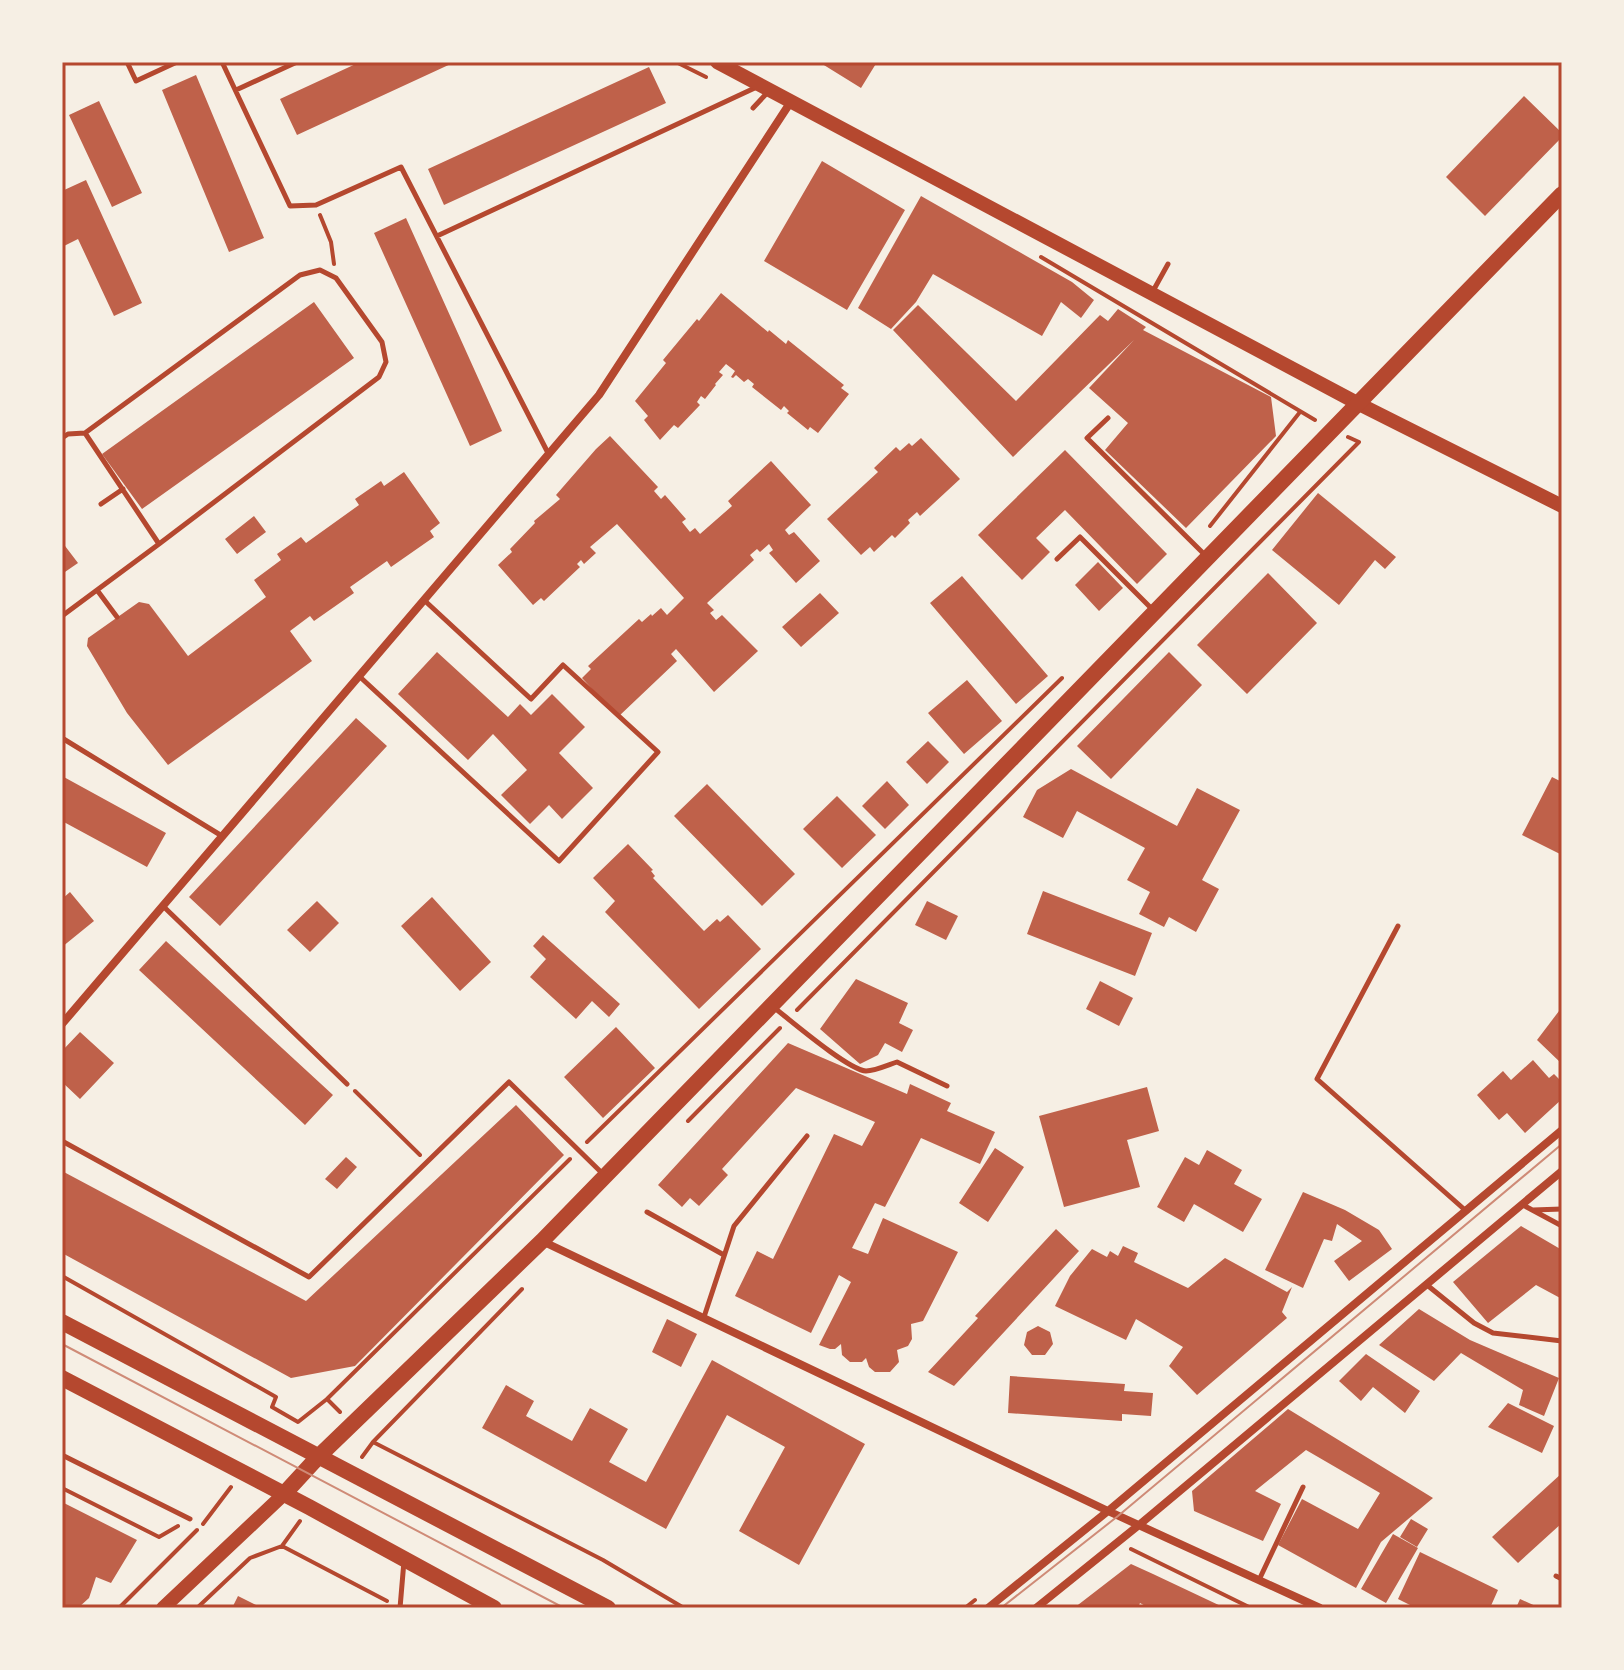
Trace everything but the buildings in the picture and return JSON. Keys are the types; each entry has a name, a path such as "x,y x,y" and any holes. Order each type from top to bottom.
{"main road":[{"path":"284,1494 352,1423 542,1241 1562,194"},
{"path":"62,1322 608,1608"},
{"path":"62,1378 494,1608"}],"street":[{"path":"717,62 1359,404 1562,506"},
{"path":"62,1024 599,395 790,103"},
{"path":"988,1608 1562,1130"},
{"path":"1036,1608 1562,1171"},
{"path":"542,1241 1108,1511 1320,1608"},
{"path":"163,1608 284,1494"}],"lane":[{"path":"127,62 136,81 177,62"},
{"path":"222,62 290,206 316,205 401,167 549,454"},
{"path":"236,90 297,62"},
{"path":"437,236 741,95 764,88"},
{"path":"753,108 764,88"},
{"path":"1152,294 1168,264"},
{"path":"62,438 68,434 85,433 300,275 320,270 336,278 382,342 386,362 379,377 62,616"},
{"path":"1108,418 1087,438 1209,558"},
{"path":"85,433 159,544"},
{"path":"101,504 123,489"},
{"path":"1057,559 1080,537 1155,613"},
{"path":"97,590 117,617"},
{"path":"359,676 559,861 658,752 563,665 531,699 424,600"},
{"path":"62,738 222,837"},
{"path":"163,906 347,1084"},
{"path":"1398,926 1317,1079 1466,1211"},
{"path":"772,1006 832,1053 858,1068 867,1071 897,1062 947,1086"},
{"path":"62,1141 309,1277 509,1082 605,1176"},
{"path":"703,1318 734,1226 807,1136"},
{"path":"1522,1204 1562,1226"},
{"path":"1532,1210 1562,1209"},
{"path":"647,1212 724,1255"},
{"path":"1426,1285 1474,1323 1493,1333 1562,1341"},
{"path":"62,1455 190,1519"},
{"path":"1259,1580 1303,1487"},
{"path":"400,1608 404,1559"}],"path":[{"path":"676,62 741,95"},
{"path":"316,205 331,242 336,278"},
{"path":"1034,253 1300,412 1195,545"},
{"path":"679,1130 1359,442"},
{"path":"62,1276 276,1397 272,1407 298,1422 327,1399 1063,676"},
{"path":"347,1084 427,1162"},
{"path":"530,1281 373,1442 603,1560 684,1608"},
{"path":"327,1399 352,1423"},
{"path":"62,1488 159,1537 190,1519 203,1524 119,1608"},
{"path":"197,1608 250,1558 282,1546 400,1608"},
{"path":"1130,1548 1251,1608"},
{"path":"663,1596 668,1586"}],"tram line":[{"path":"1001,1608 1118,1516 1562,1144"},
{"path":"62,1344 564,1608"}]}
